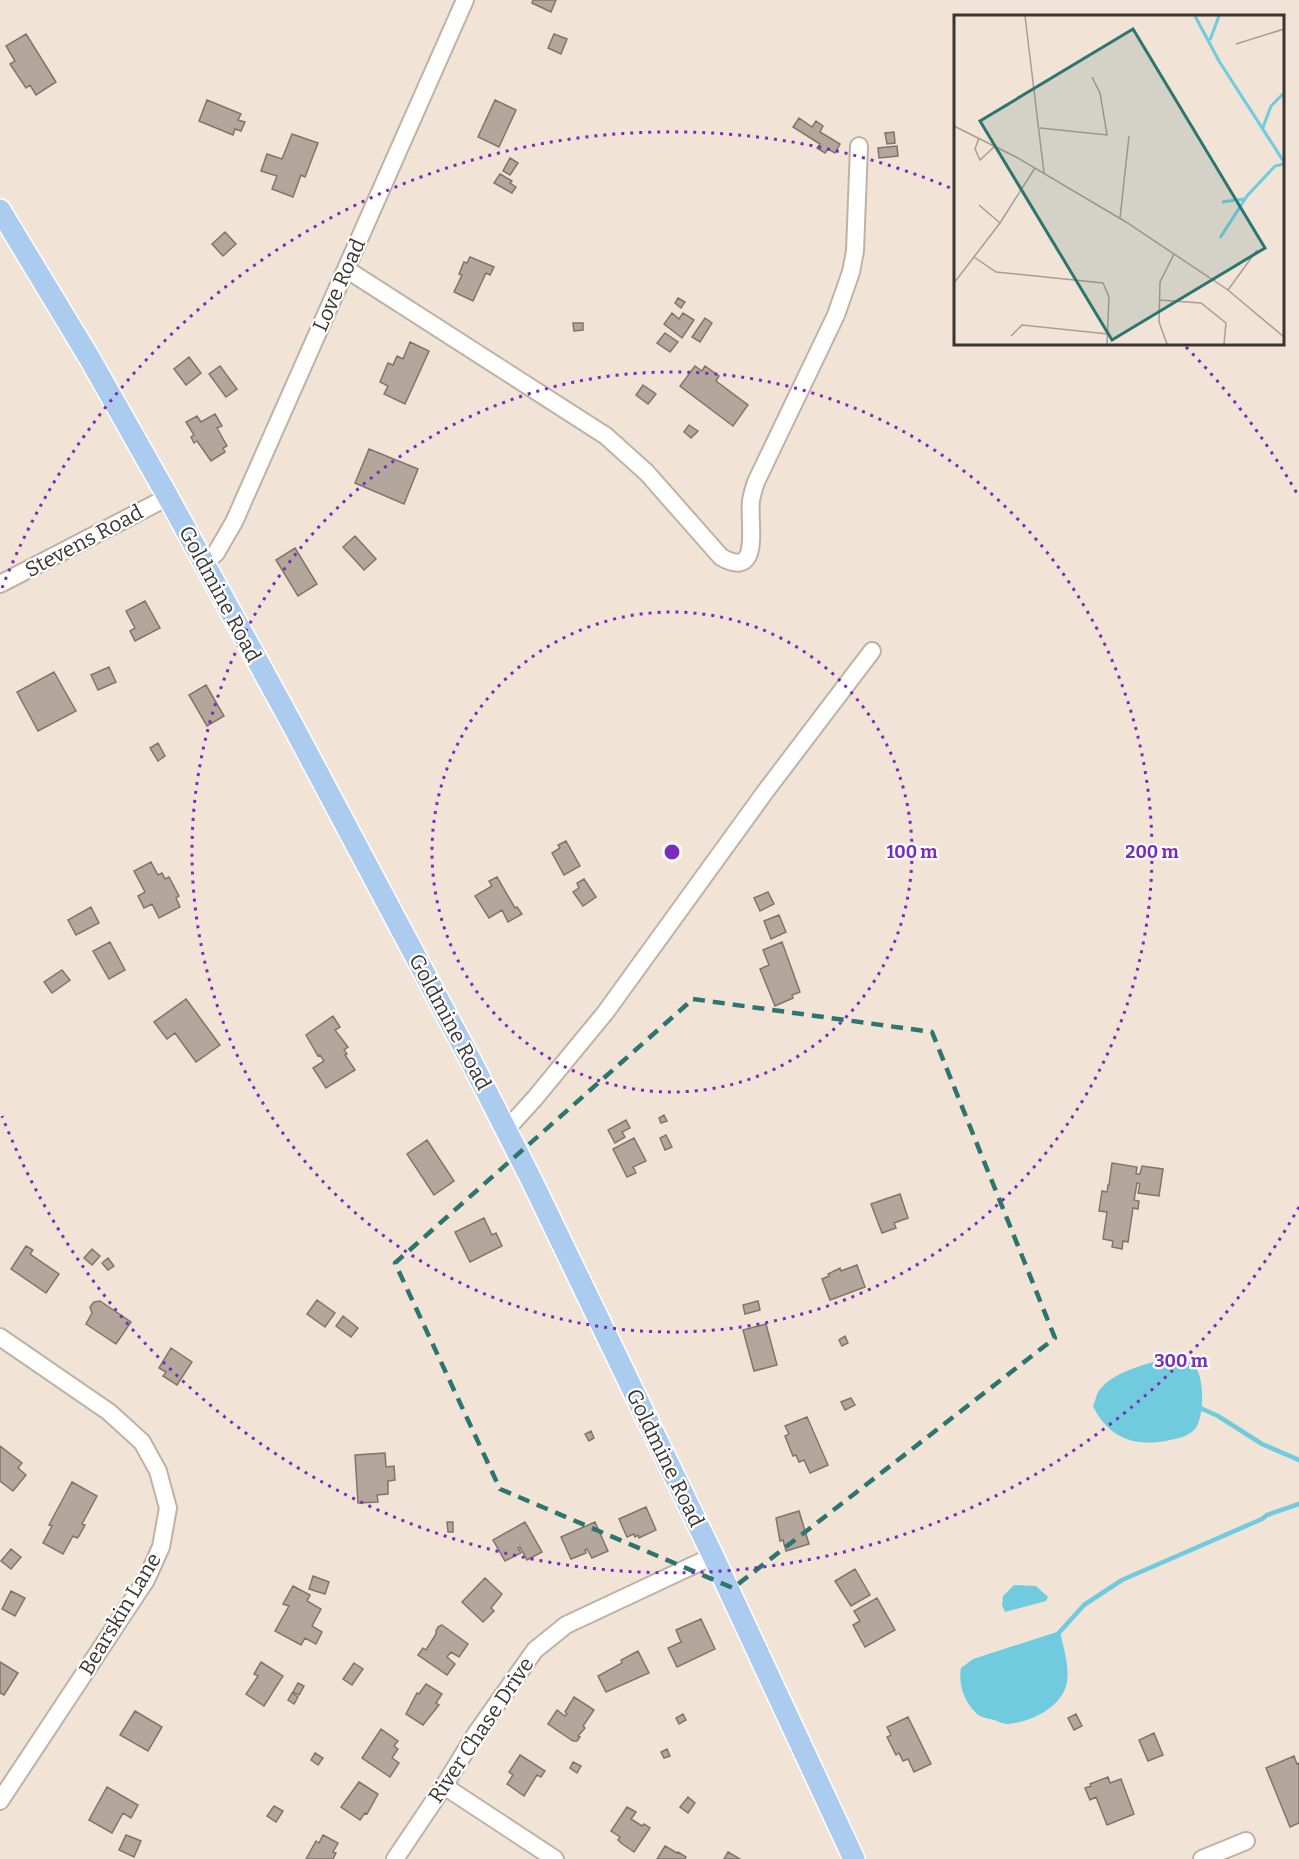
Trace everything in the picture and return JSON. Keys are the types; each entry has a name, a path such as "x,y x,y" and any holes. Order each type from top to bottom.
{"main road":[{"name":"Goldmine Road","path":"0,210 90,359 168,497 396,920 506,1130 713,1556 854,1859"}],"street":[{"name":"Love Road","path":"204,563 216,553 234,522 465,0"},
{"path":"346,269 606,436 647,473 721,557 731,563 740,562 749,554 753,542 751,500 756,482 836,315 851,272 855,251 859,146"},
{"name":"Stevens Road","path":"0,584 168,497"},
{"path":"506,1130 605,1013 745,818 872,651"},
{"name":"Bearskin Lane","path":"0,1337 109,1413 142,1442 158,1471 168,1508 161,1547 146,1580 0,1801"},
{"name":"River Chase Drive","path":"395,1859 477,1732 535,1650 566,1625 713,1556"},
{"path":"444,1786 555,1859"},
{"path":"1202,1859 1246,1841"}],"highlighted area":[{"path":"693,999 932,1032 1055,1338 733,1588 500,1489 395,1263"}],"water":[{"path":"1170,1358 1190,1361 1199,1375 1202,1405 1201,1415 1195,1429 1183,1437 1146,1443 1124,1438 1115,1433 1099,1417 1093,1406 1098,1392 1104,1385 1121,1374"},
{"path":"1014,1585 1036,1586 1048,1597 1046,1601 1005,1612 1002,1605 1003,1596"},
{"path":"1060,1631 1068,1673 1063,1694 1057,1701 1034,1717 1007,1724 980,1716 972,1709 963,1693 960,1680 961,1668 973,1659"}],"building":[{"path":"533,0 556,0 551,12 532,3"},
{"path":"26,34 56,82 36,95 30,85 26,88 10,64 15,61 6,46"},
{"path":"554,34 567,39 561,54 548,48"},
{"path":"207,100 241,114 238,120 245,122 241,131 235,129 233,135 199,121"},
{"path":"495,100 516,110 499,147 478,137"},
{"path":"799,118 812,127 816,121 823,126 820,132 840,144 835,153 828,149 825,153 817,148 820,144 793,127"},
{"path":"894,132 895,143 887,144 885,133"},
{"path":"292,134 318,143 305,177 301,175 293,197 272,189 277,176 261,171 267,154 282,159"},
{"path":"897,146 898,156 879,158 878,148"},
{"path":"510,158 518,163 510,175 503,171"},
{"path":"500,174 512,181 510,183 516,187 512,193 494,183"},
{"path":"225,232 236,244 223,256 212,244"},
{"path":"470,257 494,267 490,275 486,273 473,301 454,292 462,275 459,274 464,262 467,263"},
{"path":"678,298 685,302 681,308 675,303"},
{"path":"672,313 679,319 683,313 694,320 682,338 664,324"},
{"path":"705,318 712,323 700,342 692,337"},
{"path":"573,323 583,323 583,330 574,331"},
{"path":"665,333 678,342 670,352 657,343"},
{"path":"410,342 429,351 405,404 384,394 388,386 380,382 388,363 393,365 397,356 403,359"},
{"path":"189,357 201,373 186,385 174,369"},
{"path":"220,366 237,389 226,397 209,374"},
{"path":"695,366 702,371 705,366 719,376 716,381 748,405 733,426 680,386"},
{"path":"643,385 656,394 648,404 636,395"},
{"path":"215,414 222,426 217,428 227,446 223,448 225,452 211,461 197,441 194,443 191,437 194,435 186,422 197,416 201,422"},
{"path":"689,425 698,431 691,438 684,432"},
{"path":"369,449 418,469 404,504 355,483"},
{"path":"355,536 376,559 364,570 343,547"},
{"path":"295,548 317,584 298,596 276,560"},
{"path":"145,601 160,628 135,641 130,631 135,628 126,611"},
{"path":"109,667 116,682 98,690 91,675"},
{"path":"54,672 76,711 38,731 17,692"},
{"path":"206,685 224,716 207,726 189,695"},
{"path":"158,743 165,756 158,761 150,748"},
{"path":"566,841 580,866 564,875 552,853 560,848 558,845"},
{"path":"151,862 158,875 162,873 165,879 169,877 179,896 176,898 180,907 159,918 152,904 144,908 138,896 145,892 134,871"},
{"path":"497,877 515,908 517,907 522,914 508,922 502,910 489,918 475,896 492,886 489,881"},
{"path":"584,879 596,897 583,906 573,892 579,888 577,883"},
{"path":"768,892 774,904 760,911 754,898"},
{"path":"91,907 99,923 76,935 68,920"},
{"path":"779,915 786,932 771,939 764,921"},
{"path":"110,942 125,970 109,979 93,951"},
{"path":"782,942 800,992 792,995 793,998 775,1006 760,969 769,965 763,950"},
{"path":"62,970 70,980 52,993 44,982"},
{"path":"186,999 220,1045 196,1062 175,1033 167,1039 154,1022"},
{"path":"333,1016 340,1027 335,1030 348,1047 344,1050 347,1054 345,1055 355,1070 326,1088 313,1068 324,1061 320,1055 318,1056 306,1035"},
{"path":"664,1115 667,1121 661,1123 659,1118"},
{"path":"626,1120 630,1128 622,1132 625,1137 615,1143 608,1130"},
{"path":"666,1135 672,1147 665,1150 660,1138"},
{"path":"634,1138 646,1161 633,1167 636,1173 627,1177 613,1149"},
{"path":"427,1140 454,1181 434,1195 407,1154"},
{"path":"1112,1163 1137,1167 1136,1174 1140,1174 1142,1166 1163,1169 1159,1196 1138,1193 1140,1184 1137,1183 1134,1200 1139,1201 1138,1209 1133,1208 1128,1242 1123,1241 1122,1249 1112,1247 1113,1241 1103,1239 1107,1212 1099,1211 1102,1191 1107,1192 1109,1185"},
{"path":"900,1194 908,1218 894,1223 896,1228 882,1233 871,1204"},
{"path":"484,1218 492,1235 496,1233 502,1246 470,1262 455,1232"},
{"path":"26,1246 33,1250 30,1254 59,1274 46,1293 11,1269"},
{"path":"92,1249 100,1256 92,1265 84,1258"},
{"path":"108,1258 114,1266 108,1270 102,1263"},
{"path":"857,1265 865,1287 830,1300 822,1279 840,1268 841,1271"},
{"path":"317,1300 335,1313 325,1327 307,1314"},
{"path":"100,1301 131,1322 116,1344 86,1324 92,1313 90,1307 94,1302"},
{"path":"758,1301 760,1310 745,1314 743,1305"},
{"path":"343,1316 358,1328 351,1337 336,1326"},
{"path":"766,1324 777,1365 754,1371 743,1330"},
{"path":"845,1336 848,1343 842,1346 839,1340"},
{"path":"171,1348 192,1362 177,1385 163,1376 166,1372 159,1368"},
{"path":"851,1398 855,1405 845,1410 841,1402"},
{"path":"807,1417 828,1465 810,1473 804,1460 799,1462 796,1455 793,1456 785,1436 789,1434 785,1426"},
{"path":"591,1431 594,1438 589,1441 585,1434"},
{"path":"0,1446 22,1463 18,1468 26,1475 13,1491 0,1481"},
{"path":"385,1453 386,1467 394,1466 395,1480 388,1481 388,1494 377,1495 378,1502 358,1503 355,1455"},
{"path":"72,1482 97,1496 82,1524 85,1525 79,1536 77,1538 73,1536 63,1554 43,1543 52,1526 49,1525"},
{"path":"646,1507 656,1530 639,1538 634,1534 627,1537 619,1519"},
{"path":"799,1511 809,1544 786,1551 783,1540 780,1541 776,1518"},
{"path":"447,1522 453,1522 453,1532 448,1532"},
{"path":"525,1522 542,1552 527,1560 520,1547 518,1548 521,1553 505,1561 493,1540"},
{"path":"595,1522 608,1551 592,1558 587,1549 586,1553 571,1559 561,1537"},
{"path":"11,1549 21,1557 11,1569 1,1561"},
{"path":"855,1569 870,1595 851,1606 835,1581"},
{"path":"313,1576 329,1582 325,1594 309,1589"},
{"path":"485,1578 502,1594 491,1608 494,1611 483,1622 462,1602"},
{"path":"293,1586 310,1595 307,1601 321,1609 312,1626 322,1632 316,1644 305,1638 301,1645 275,1631 289,1606 283,1604"},
{"path":"11,1591 25,1598 15,1616 2,1609"},
{"path":"877,1598 895,1630 865,1647 853,1625 860,1621 854,1611"},
{"path":"701,1619 715,1649 677,1667 668,1648 681,1642 676,1630"},
{"path":"442,1625 468,1644 459,1657 451,1652 447,1657 455,1664 447,1675 418,1655 423,1648 426,1650 438,1627"},
{"path":"638,1651 649,1673 606,1692 598,1676"},
{"path":"0,1662 18,1673 4,1695 0,1693"},
{"path":"261,1662 283,1676 264,1706 246,1694 258,1676 254,1674"},
{"path":"354,1663 363,1669 352,1685 343,1679"},
{"path":"298,1683 304,1686 299,1695 293,1692"},
{"path":"426,1684 442,1694 436,1703 439,1705 423,1725 406,1714 417,1693 419,1694"},
{"path":"292,1693 298,1697 294,1704 288,1700"},
{"path":"574,1697 594,1710 583,1726 585,1728 577,1741 573,1741 548,1724 557,1710 565,1716 567,1714 565,1712"},
{"path":"135,1711 162,1727 148,1751 120,1735"},
{"path":"683,1714 686,1720 679,1724 676,1718"},
{"path":"1076,1714 1082,1726 1074,1730 1068,1718"},
{"path":"908,1717 931,1764 914,1772 908,1759 903,1761 899,1753 896,1755 887,1737 891,1735 887,1727"},
{"path":"381,1729 398,1741 394,1746 398,1749 392,1758 399,1763 390,1777 362,1758"},
{"path":"1154,1733 1163,1755 1148,1761 1139,1740"},
{"path":"667,1749 670,1756 664,1758 661,1752"},
{"path":"315,1753 323,1758 318,1765 311,1760"},
{"path":"520,1755 545,1771 541,1777 537,1775 524,1796 507,1784 513,1775 509,1772"},
{"path":"1294,1756 1297,1764 1299,1763 1299,1823 1290,1827 1266,1768"},
{"path":"573,1762 581,1766 577,1773 570,1768"},
{"path":"1108,1777 1110,1783 1121,1779 1134,1814 1107,1825 1096,1797 1090,1800 1085,1788"},
{"path":"359,1782 378,1794 367,1814 365,1813 360,1820 341,1807"},
{"path":"107,1787 138,1805 131,1818 123,1813 112,1833 89,1820"},
{"path":"688,1797 695,1803 688,1813 680,1807"},
{"path":"274,1806 283,1811 276,1822 267,1816"},
{"path":"627,1807 636,1812 631,1819 650,1828 634,1852 621,1843 618,1840 620,1837 611,1831"},
{"path":"126,1835 141,1841 134,1857 119,1850"},
{"path":"323,1835 338,1843 333,1852 336,1853 333,1859 306,1859 316,1841 319,1843"},
{"path":"665,1846 686,1857 685,1859 657,1859"},
{"path":"728,1852 740,1859 724,1859"}],"waterway":[{"path":"1198,1407 1218,1416 1262,1444 1299,1460"},
{"path":"1056,1636 1084,1605 1122,1580 1267,1515 1299,1504"}]}
